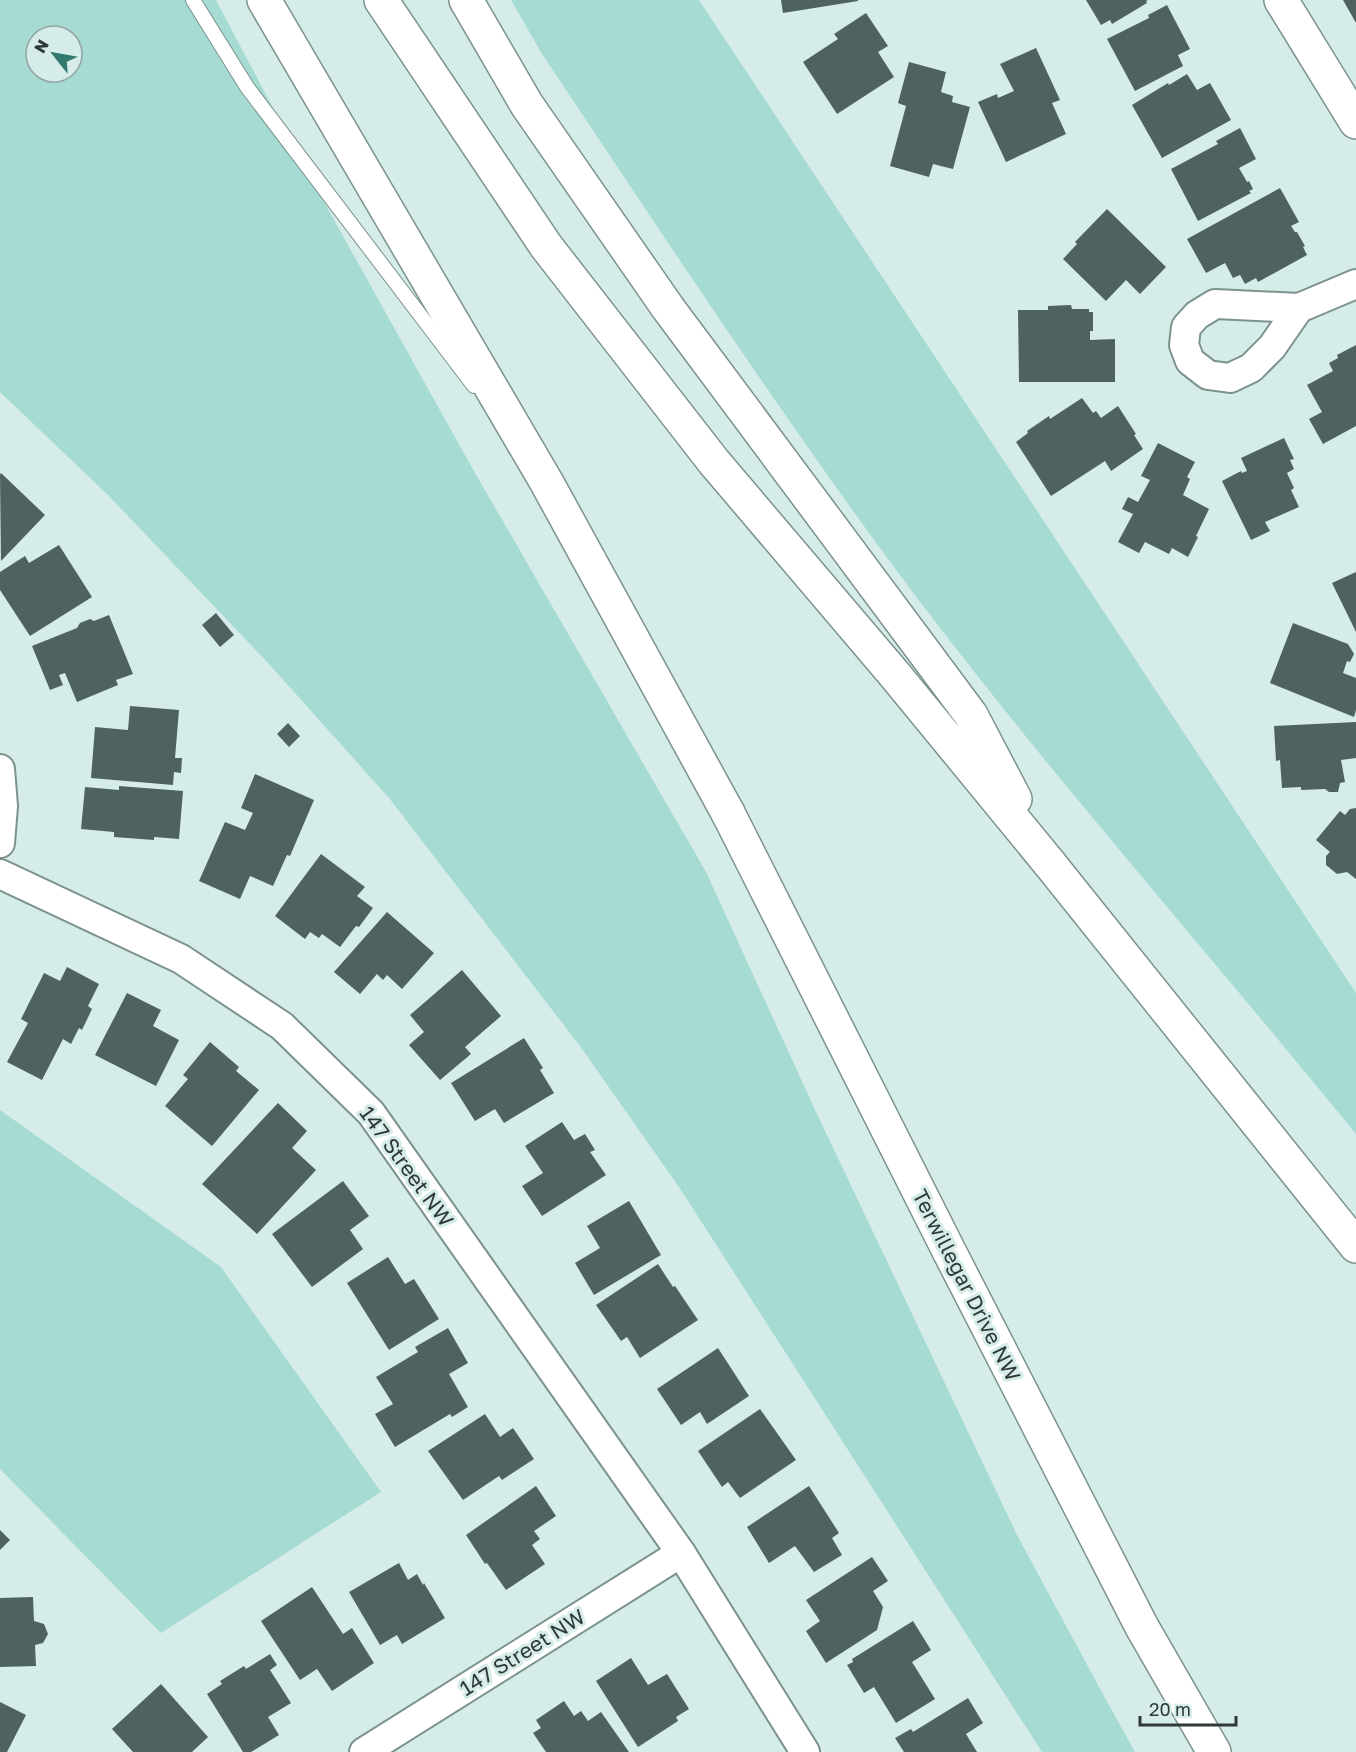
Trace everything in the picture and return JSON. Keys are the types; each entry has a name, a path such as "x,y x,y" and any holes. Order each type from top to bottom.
{"main road":[{"name":"Terwillegar Drive NW","path":"264,0 547,483 728,813 944,1242 1142,1627 1214,1752"},
{"path":"381,0 553,255 714,462 895,675 1050,864 1356,1246"},
{"path":"466,0 527,105 668,308 970,715 1050,864"},
{"path":"1281,0 1356,122"}],"street":[{"path":"1299,308 1356,284"},
{"path":"0,769 3,806 0,843"},
{"name":"147 Street NW","path":"0,874 181,959 282,1026 371,1113 681,1553 805,1752"},
{"name":"147 Street NW","path":"364,1752 681,1553"}],"lane":[{"path":"193,0 247,87 547,483"}],"shaded area":[{"path":"0,0 216,0 294,148 471,466 706,872 817,1114 1017,1535 1135,1752 1042,1752 681,1190 580,1046 389,798 269,664 108,495 0,392"},
{"path":"511,0 699,0 1356,993 1356,1134 1001,706 888,559 712,308 542,54"},
{"path":"0,1110 221,1267 381,1492 161,1633 0,1469"}],"building":[{"path":"781,0 858,0 858,1 783,13"},
{"path":"1086,0 1148,0 1147,3 1112,24 1110,20 1101,25"},
{"path":"1343,0 1356,0 1356,23"},
{"path":"1167,5 1190,49 1178,55 1183,66 1135,91 1107,39 1149,18 1148,15"},
{"path":"866,13 888,46 878,52 894,77 837,114 803,62 838,39 834,34"},
{"path":"1036,48 1060,100 1052,103 1066,134 1006,162 978,102 997,94 998,98 1014,91 1000,64"},
{"path":"909,62 946,72 941,92 953,96 952,102 970,107 953,169 933,164 929,177 890,166 906,106 898,103"},
{"path":"1187,74 1197,90 1210,83 1231,120 1162,158 1132,105"},
{"path":"1240,128 1256,159 1239,168 1253,189 1249,191 1251,193 1198,221 1171,169 1218,144 1216,141"},
{"path":"1280,188 1299,222 1291,226 1305,246 1303,247 1307,255 1258,282 1256,278 1245,284 1240,275 1233,278 1225,263 1206,273 1187,239"},
{"path":"1107,209 1166,267 1140,294 1126,280 1106,301 1063,259 1077,244 1075,242"},
{"path":"1071,305 1072,309 1089,309 1089,312 1093,312 1093,331 1090,331 1090,340 1115,339 1115,382 1019,382 1018,310 1048,310 1048,306"},
{"path":"1356,345 1356,426 1323,444 1309,419 1322,412 1307,385 1333,371 1329,363 1338,358 1337,355"},
{"path":"1082,398 1093,413 1096,411 1101,418 1118,406 1143,449 1111,471 1105,461 1051,496 1016,442 1028,433 1027,431 1049,416 1050,419"},
{"path":"1284,438 1294,459 1290,460 1294,469 1287,473 1294,488 1291,490 1299,507 1265,522 1270,531 1251,540 1222,481 1241,471 1242,473 1247,471 1241,458"},
{"path":"1158,443 1195,462 1187,477 1190,479 1183,495 1209,509 1188,557 1172,548 1169,554 1145,542 1139,553 1118,542 1133,514 1122,509 1128,497 1138,502 1150,480 1141,476"},
{"path":"1,473 45,515 1,561 0,475"},
{"path":"59,545 92,597 30,636 0,590 0,572 25,556 29,563"},
{"path":"1356,572 1356,632 1332,583"},
{"path":"216,613 234,635 220,647 202,625"},
{"path":"109,615 133,674 116,680 118,685 77,702 65,673 59,675 63,685 50,690 32,646 77,628 80,623"},
{"path":"1293,623 1348,644 1354,654 1350,662 1347,661 1343,673 1356,678 1354,717 1270,683"},
{"path":"130,706 179,710 175,758 182,758 181,773 174,772 173,785 91,778 95,727 128,730"},
{"path":"1356,722 1356,758 1341,760 1345,782 1340,783 1338,792 1329,792 1325,789 1301,790 1301,787 1282,788 1280,760 1276,761 1274,726"},
{"path":"288,723 300,736 289,747 277,734"},
{"path":"255,774 314,800 290,856 287,855 273,886 250,876 240,899 199,881 225,822 245,830 253,813 241,808"},
{"path":"119,786 183,791 179,839 114,837 114,832 81,829 85,787 119,790"},
{"path":"1356,808 1356,879 1347,872 1337,874 1326,865 1326,856 1330,852 1316,840 1340,811 1345,815 1350,809"},
{"path":"321,854 365,887 357,896 373,908 340,947 322,934 319,938 310,932 305,939 275,916"},
{"path":"387,912 434,953 402,989 387,975 383,980 377,974 360,994 334,972"},
{"path":"67,967 99,984 88,1006 92,1009 82,1030 79,1028 71,1044 63,1039 42,1080 7,1062 28,1023 21,1019 44,973 60,981"},
{"path":"462,970 501,1016 465,1047 471,1054 440,1080 409,1045 424,1032 410,1015"},
{"path":"127,993 161,1010 153,1026 179,1040 156,1086 95,1055"},
{"path":"524,1038 543,1068 540,1070 554,1093 504,1123 495,1109 475,1121 451,1083"},
{"path":"210,1042 239,1067 236,1071 259,1090 212,1146 165,1106 188,1079 183,1075"},
{"path":"278,1103 307,1131 292,1148 316,1170 257,1234 202,1184"},
{"path":"562,1122 574,1140 585,1134 595,1150 590,1152 606,1175 542,1216 522,1186 543,1173 525,1146"},
{"path":"343,1181 369,1216 350,1230 363,1249 312,1287 272,1234"},
{"path":"629,1201 661,1255 594,1295 575,1263 600,1248 587,1226"},
{"path":"388,1257 405,1284 414,1279 439,1319 389,1350 347,1283"},
{"path":"658,1264 698,1320 640,1358 627,1337 621,1341 596,1305"},
{"path":"448,1328 468,1363 449,1374 468,1407 452,1417 450,1414 395,1447 375,1414 393,1404 376,1377 418,1352 415,1347"},
{"path":"718,1348 749,1396 707,1424 700,1412 681,1425 657,1389"},
{"path":"760,1409 796,1460 740,1498 728,1482 722,1487 698,1451"},
{"path":"485,1414 500,1437 513,1428 534,1459 502,1480 499,1476 463,1500 428,1451"},
{"path":"536,1486 556,1516 534,1531 540,1539 532,1545 545,1564 506,1590 466,1535"},
{"path":"809,1486 839,1533 832,1538 842,1555 814,1572 795,1546 769,1563 747,1527"},
{"path":"0,1530 10,1540 0,1550"},
{"path":"872,1557 888,1581 873,1591 883,1607 877,1630 826,1663 806,1631 820,1621 806,1600"},
{"path":"399,1563 408,1580 417,1574 445,1618 402,1644 397,1635 380,1645 349,1592"},
{"path":"312,1587 343,1634 352,1628 374,1663 332,1691 317,1669 300,1680 261,1621"},
{"path":"33,1597 34,1621 44,1624 48,1634 43,1643 35,1645 36,1666 0,1667 0,1598"},
{"path":"913,1621 931,1650 912,1662 935,1699 896,1723 874,1687 864,1693 847,1665 853,1662 852,1659"},
{"path":"270,1654 277,1665 270,1670 291,1703 268,1717 279,1735 251,1752 243,1752 207,1694 222,1684 220,1681"},
{"path":"631,1658 648,1685 667,1674 689,1709 676,1717 678,1721 638,1747 596,1681"},
{"path":"161,1684 208,1737 192,1752 133,1752 112,1729"},
{"path":"968,1698 983,1723 966,1734 977,1752 904,1752 895,1738 911,1729 913,1732"},
{"path":"564,1701 574,1716 581,1711 588,1721 601,1712 629,1752 546,1752 533,1733 541,1728 536,1720"},
{"path":"0,1702 26,1715 7,1752 0,1752"}]}
